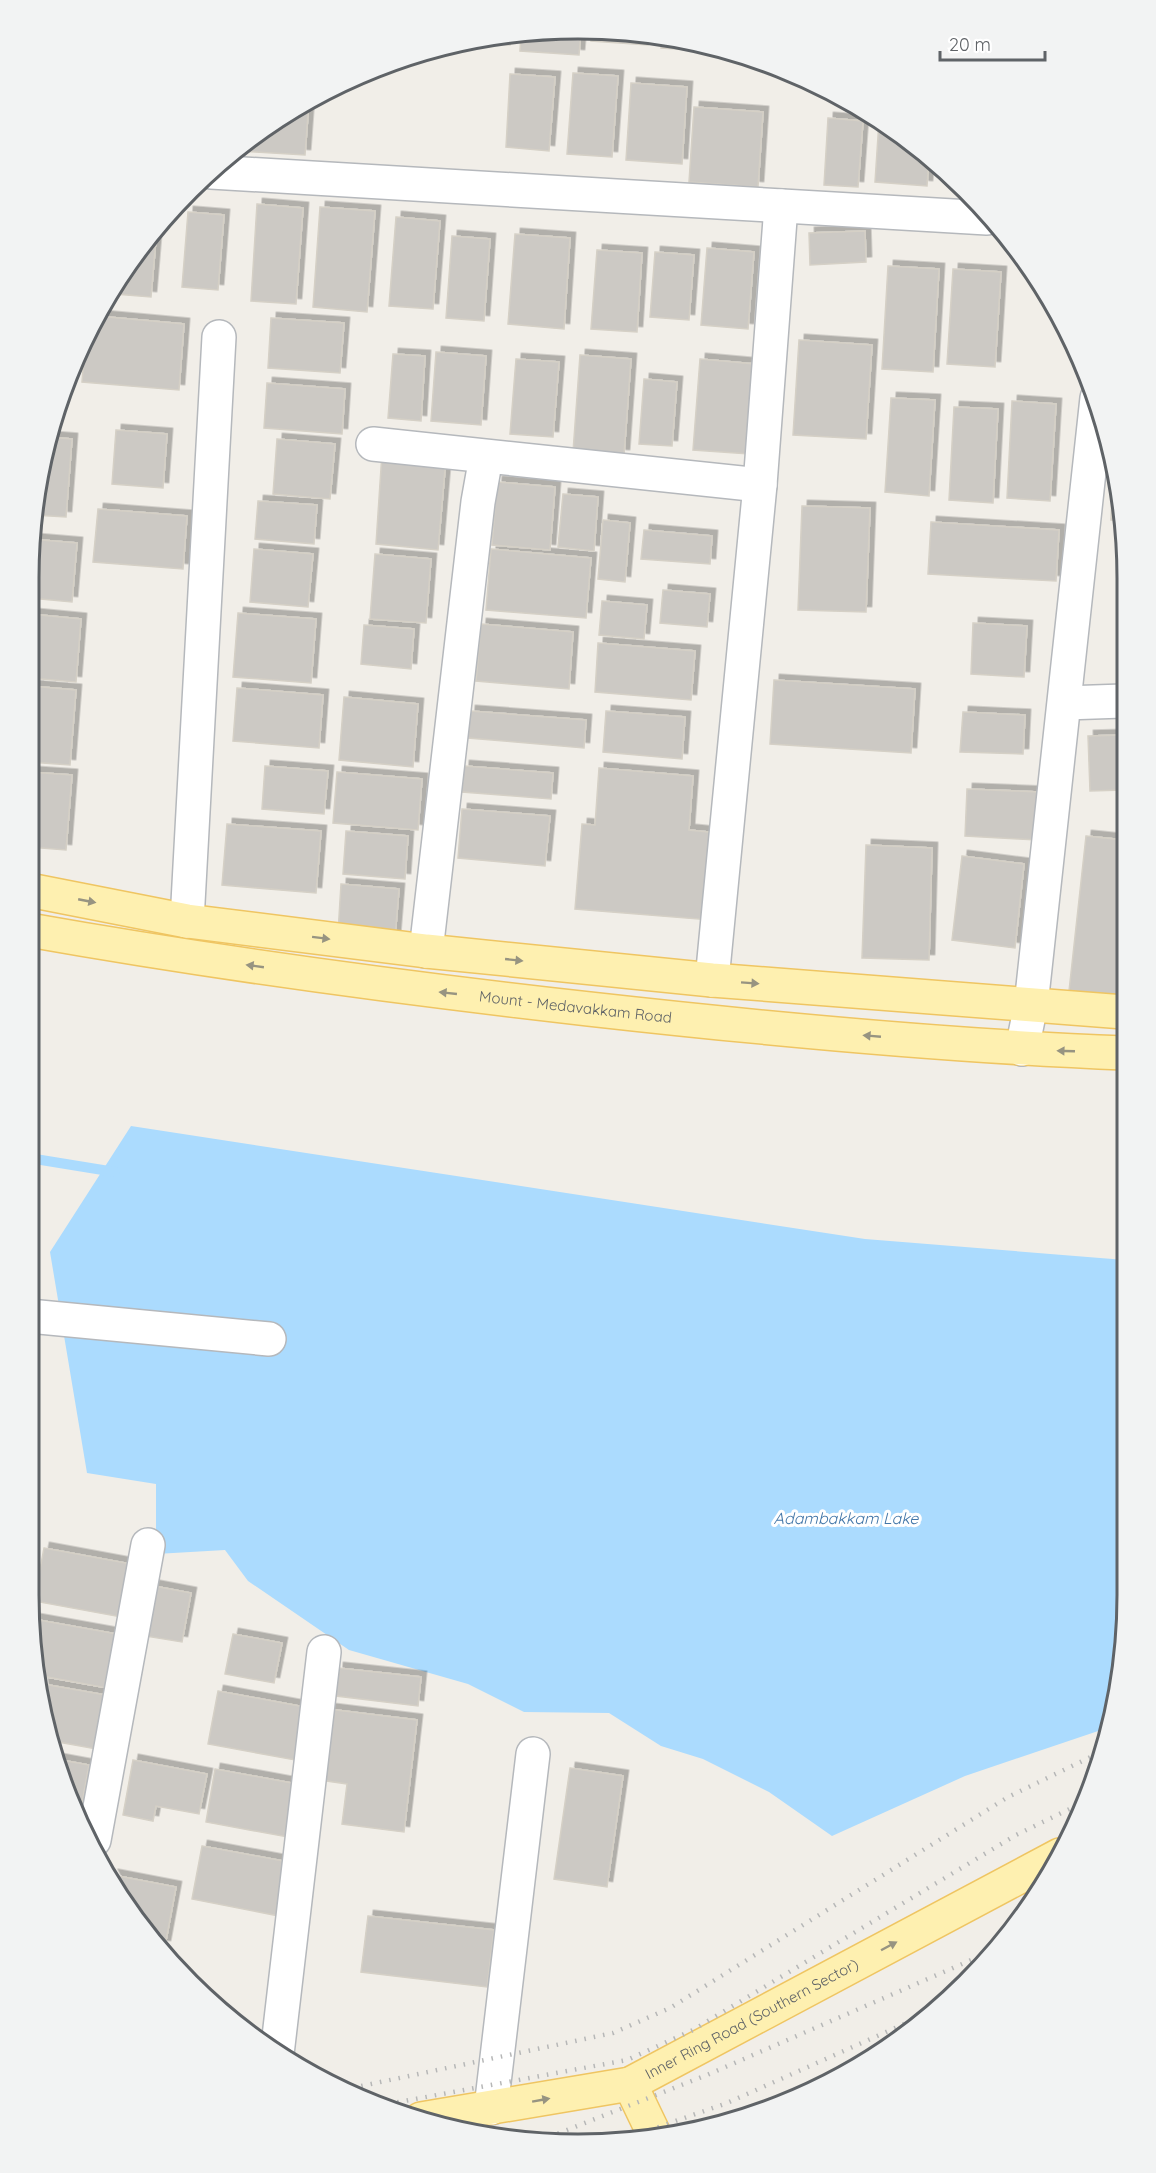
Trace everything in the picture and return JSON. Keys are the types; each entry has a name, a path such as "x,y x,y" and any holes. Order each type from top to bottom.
{"main road":[{"path":"39,892 187,921 426,951 712,980 1117,1011"},
{"name":"Mount - Medavakkam Road","path":"39,932 143,950 435,991 716,1023 1022,1049 1117,1053"},
{"name":"Inner Ring Road (Southern Sector)","path":"439,2116 630,2084 1046,1862"},
{"path":"630,2084 651,2129"}],"street":[{"path":"223,173 978,217"},
{"path":"712,980 760,485 781,206"},
{"path":"187,921 219,337"},
{"path":"1022,1049 1031,1005 1094,424"},
{"path":"373,444 760,485"},
{"path":"426,951 478,502 486,457"},
{"path":"1065,703 1117,701"},
{"path":"39,1317 270,1339"},
{"path":"95,1833 148,1545"},
{"path":"278,2043 324,1652"},
{"path":"491,2108 533,1754"}],"water":[{"name":"Adambakkam Lake","path":"131,1126 865,1239 1117,1259 1116,1630 1107,1700 1100,1730 965,1776 832,1836 769,1792 703,1759 661,1746 609,1713 524,1712 468,1684 349,1650 248,1581 225,1550 156,1554 156,1484 87,1473 50,1252"}],"building":[{"path":"580,39 579,55 520,51 520,43"},
{"path":"613,40 648,44 648,45 591,41"},
{"path":"661,46 685,50 661,48"},
{"path":"573,73 618,76 612,157 567,154"},
{"path":"510,74 555,77 549,151 506,147"},
{"path":"631,83 687,87 682,164 626,160"},
{"path":"694,107 763,112 758,187 689,182"},
{"path":"308,111 305,155 248,152"},
{"path":"828,118 863,121 858,187 824,185"},
{"path":"878,131 928,169 927,186 875,182"},
{"path":"257,204 303,208 296,304 251,301"},
{"path":"320,207 375,211 367,312 313,307"},
{"path":"188,212 224,215 218,290 182,287"},
{"path":"396,217 440,221 433,309 389,306"},
{"path":"865,231 866,262 810,265 809,233"},
{"path":"515,234 570,238 564,329 508,324"},
{"path":"452,236 490,239 484,321 446,318"},
{"path":"156,243 151,297 120,294"},
{"path":"707,248 754,252 748,329 701,325"},
{"path":"597,250 642,253 637,332 591,329"},
{"path":"655,252 694,255 689,320 650,317"},
{"path":"888,266 939,269 933,372 882,369"},
{"path":"953,269 1001,272 995,367 947,364"},
{"path":"107,317 184,324 179,390 82,382 83,365"},
{"path":"271,318 344,323 340,373 268,368"},
{"path":"799,340 872,345 866,439 793,435"},
{"path":"436,352 486,356 481,425 431,421"},
{"path":"393,354 425,356 421,421 388,418"},
{"path":"580,355 631,359 624,455 573,452"},
{"path":"516,359 559,362 553,437 510,434"},
{"path":"700,359 755,364 749,454 693,450"},
{"path":"644,379 677,382 672,446 639,444"},
{"path":"267,383 345,389 342,434 264,428"},
{"path":"891,398 935,400 929,496 885,492"},
{"path":"1012,401 1056,404 1050,501 1007,498"},
{"path":"954,407 998,409 993,503 949,500"},
{"path":"116,430 167,434 163,488 112,484"},
{"path":"57,438 72,439 66,517 43,516"},
{"path":"277,439 335,444 330,499 273,494"},
{"path":"382,453 446,458 438,550 376,544"},
{"path":"497,482 555,487 550,550 492,545"},
{"path":"563,494 598,497 594,551 558,547"},
{"path":"258,501 317,505 314,544 255,539"},
{"path":"802,506 870,508 866,612 798,610"},
{"path":"98,509 187,516 183,569 93,562"},
{"path":"603,520 630,523 625,582 598,579"},
{"path":"931,522 1059,530 1056,581 928,574"},
{"path":"644,530 712,536 710,564 641,559"},
{"path":"40,540 77,543 72,602 39,599"},
{"path":"254,549 313,554 308,607 250,602"},
{"path":"491,549 591,558 586,618 486,610"},
{"path":"375,554 431,559 426,623 370,619"},
{"path":"663,590 710,594 707,627 660,623"},
{"path":"602,601 647,605 644,639 599,635"},
{"path":"238,613 316,619 311,683 233,677"},
{"path":"39,615 81,619 76,682 39,679"},
{"path":"973,623 1027,626 1024,677 971,674"},
{"path":"481,624 573,632 569,689 476,681"},
{"path":"364,625 414,629 411,669 361,664"},
{"path":"598,643 695,651 691,700 595,692"},
{"path":"774,680 915,689 911,753 770,744"},
{"path":"39,687 76,690 70,765 39,763"},
{"path":"237,688 323,695 319,748 233,741"},
{"path":"344,697 418,704 413,767 339,760"},
{"path":"470,711 586,720 584,748 468,738"},
{"path":"606,711 685,717 682,759 603,752"},
{"path":"963,712 1025,715 1023,754 960,752"},
{"path":"1117,735 1117,790 1090,791 1088,736"},
{"path":"265,766 328,771 324,814 262,809"},
{"path":"464,766 553,773 551,799 462,792"},
{"path":"599,768 693,776 689,830 718,833 711,920 575,909 582,824 595,825"},
{"path":"337,772 422,779 418,830 333,823"},
{"path":"39,773 72,775 66,850 39,848"},
{"path":"967,789 1039,792 1037,840 965,836"},
{"path":"462,809 550,816 545,866 458,858"},
{"path":"227,824 321,831 316,893 222,885"},
{"path":"346,831 408,836 405,879 343,874"},
{"path":"1086,836 1117,839 1117,996 1069,991"},
{"path":"866,845 932,848 929,960 862,958"},
{"path":"962,856 1024,864 1015,948 952,940"},
{"path":"341,884 399,889 395,938 338,933"},
{"path":"44,1548 131,1564 121,1617 39,1602 39,1574"},
{"path":"154,1586 191,1593 182,1642 145,1636"},
{"path":"40,1620 117,1634 107,1688 46,1677"},
{"path":"233,1634 282,1643 274,1683 225,1674"},
{"path":"338,1668 421,1677 418,1706 336,1696"},
{"path":"47,1685 106,1695 96,1749 59,1742"},
{"path":"218,1691 305,1707 295,1760 208,1744"},
{"path":"328,1709 417,1720 404,1832 342,1824 347,1784 320,1780"},
{"path":"133,1760 207,1774 199,1814 156,1806 153,1821 123,1815"},
{"path":"66,1761 89,1765 82,1805"},
{"path":"570,1768 623,1776 607,1887 554,1879"},
{"path":"215,1769 303,1785 293,1838 206,1822"},
{"path":"202,1846 289,1862 279,1916 192,1899"},
{"path":"119,1876 176,1887 166,1942 150,1923"},
{"path":"368,1916 494,1930 487,1987 361,1972"}],"waterway":[{"path":"39,1160 115,1172"}],"railway":[{"path":"358,2087 613,2033 670,2008 1008,1797 1092,1756"},
{"path":"397,2102 627,2060 693,2030 1016,1835 1073,1807"},
{"path":"558,2133 707,2075 975,1958"},
{"path":"656,2128 727,2103 905,2023"}]}
